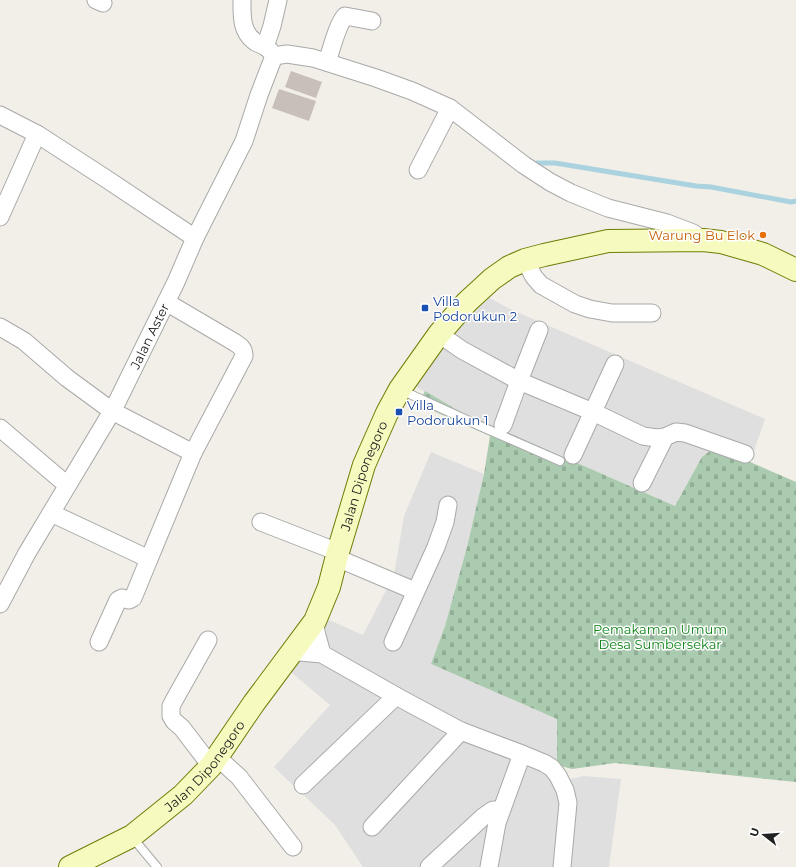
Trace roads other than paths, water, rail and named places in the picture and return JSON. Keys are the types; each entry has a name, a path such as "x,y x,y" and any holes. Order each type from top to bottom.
{"main road":[{"name":"Jalan Diponegoro","path":"70,867 132,836 183,795 214,762 254,703 315,621 329,587 364,465 387,413 400,389 438,334 467,302 492,279 509,267 525,260 608,241 703,240 721,242 756,252 796,270"}],"street":[{"path":"242,0 245,29 254,41 270,51 327,62 398,86 450,108 524,165 550,182 571,193 608,208 667,223 693,233 703,240"},
{"name":"Jalan Aster","path":"0,604 51,513 112,411 166,302 195,238 244,141 259,95 270,51 272,26 278,0"},
{"path":"327,62 342,19 345,16 372,21"},
{"path":"418,170 450,108"},
{"path":"0,115 37,134 195,238"},
{"path":"0,217 37,134"},
{"path":"525,260 534,277 541,285 575,304 590,309 612,313 652,313"},
{"path":"99,642 118,600 122,598 129,600 133,598 193,452 244,356 243,348 166,302"},
{"path":"0,327 24,341 67,378 112,411 193,452"},
{"path":"503,425 539,330"},
{"path":"438,334 462,350 519,381 593,412 643,436 657,438 665,437 676,432 685,433 745,454"},
{"path":"567,458 593,412 615,364"},
{"path":"0,428 67,486"},
{"path":"642,483 665,437"},
{"path":"393,642 436,547 445,522 448,505"},
{"path":"51,513 149,559"},
{"path":"260,522 338,555 415,591"},
{"path":"315,621 316,632 322,654"},
{"path":"208,640 171,706 171,716 174,721 214,762 239,777 293,847"},
{"path":"291,653 300,652 322,654 460,731 522,754 552,768 565,790 568,803 562,867"},
{"path":"303,785 396,696"},
{"path":"372,827 460,731"},
{"path":"489,867 497,823 522,754"},
{"path":"429,867 483,817 493,810 501,810"}],"lane":[{"path":"400,389 480,426 567,458"},
{"path":"132,836 156,867"}],"waterway":[{"path":"537,163 555,163 696,186 711,187 791,202 796,201"}],"place":[{"name":"Warung Bu Elok","path":"763,235"},
{"name":"Villa Podorukun 2","path":"425,308"},
{"name":"Villa Podorukun 1","path":"399,412"}],"park label":[{"name":"Pemakaman Umum Desa Sumbersekar","path":"660,636"}]}
